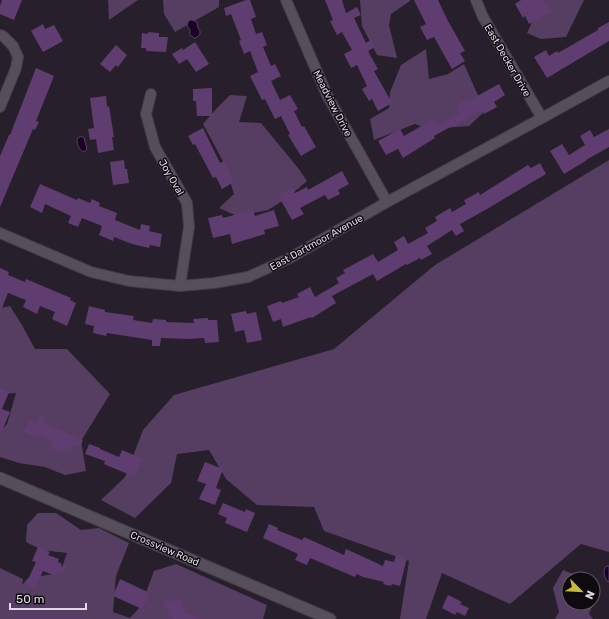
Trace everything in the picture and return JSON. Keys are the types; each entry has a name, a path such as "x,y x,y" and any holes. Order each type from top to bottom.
{"street":[{"name":"Meadview Drive","path":"286,0 327,95 387,202"},
{"name":"East Decker Drive","path":"476,0 483,16 542,118"},
{"path":"0,34 4,36 13,46 18,57 16,68 0,107"},
{"name":"East Dartmoor Avenue","path":"0,233 91,272 129,281 180,286 214,283 248,277 290,258 387,202 609,80"},
{"name":"Joy Oval","path":"151,94 146,114 155,146 187,203 189,227 180,286"},
{"name":"Crossview Road","path":"0,478 330,619"}],"shaded area":[{"path":"108,0 138,0 109,20"},
{"path":"163,0 219,0 219,7 175,32 164,14"},
{"path":"360,0 410,0 391,14 389,25 397,58 377,55 362,26"},
{"path":"537,0 584,0 566,37 541,39 527,33 540,5"},
{"path":"190,20 197,22 200,31 200,34 196,38 190,35 190,30 187,26"},
{"path":"426,49 429,79 448,74 464,64 485,111 469,126 429,129 415,124 374,140 370,119 389,108 390,92 401,65"},
{"path":"230,95 247,96 239,122 261,123 307,181 286,199 268,210 237,216 219,208 234,194 225,165 203,124"},
{"path":"81,136 84,138 87,149 84,152 77,143 77,139"},
{"path":"609,160 609,552 581,544 510,604 442,573 426,619 400,619 409,561 324,531 314,507 257,505 226,479 209,450 177,454 171,483 135,518 101,500 125,477 143,430 174,395 334,349 435,265"},
{"path":"10,306 35,349 67,349 110,394 81,441 86,471 65,475 45,467 19,463 0,457 0,432 7,424 16,393 0,394 0,308"},
{"path":"38,513 56,513 81,530 99,528 129,543 116,576 113,612 130,618 141,606 154,571 176,564 267,605 263,619 0,619 0,568 23,579 22,585 28,578 60,573 67,553 42,550 26,542 27,525"},
{"path":"609,566 609,582 607,581 604,573 604,569"},
{"path":"561,574 561,611 590,611 589,614 593,619 555,619 559,612 553,588"}],"building":[{"path":"2,0 22,0 14,20 0,14"},
{"path":"250,0 256,17 251,19 256,34 262,32 267,45 263,47 271,66 275,64 281,76 271,81 280,100 290,95 298,109 294,111 302,127 304,126 316,147 301,156 288,135 290,134 281,116 275,119 265,99 262,100 250,76 258,72 250,51 244,54 239,41 241,40 231,14 226,16 224,8"},
{"path":"325,0 342,0 346,13 357,7 361,15 354,18 366,43 371,40 375,47 368,51 378,69 374,71 392,103 378,111 372,99 369,101 362,89 367,86 357,65 351,68 344,54 352,50 342,32 337,35 330,21 333,20"},
{"path":"414,0 438,0 465,51 460,53 465,61 452,69 434,37 427,40 420,27 426,24"},
{"path":"521,0 544,0 551,12 529,24 525,16 523,18 515,4"},
{"path":"609,22 609,41 547,78 534,57 546,50 549,56 557,51 558,53"},
{"path":"43,24 45,29 54,25 63,41 43,52 31,31"},
{"path":"148,32 159,33 159,37 168,37 166,52 146,51 146,48 141,48 142,33 148,34"},
{"path":"195,42 209,64 196,72 187,59 179,64 172,54 182,48 183,50"},
{"path":"116,45 127,55 118,67 116,65 110,72 100,64"},
{"path":"36,68 54,76 36,121 39,122 35,130 33,129 0,207 0,156 10,135"},
{"path":"499,84 505,95 494,102 497,107 484,114 482,110 453,127 452,126 434,136 435,138 403,158 398,149 386,155 378,141 400,129 404,136 435,118 439,125 460,113 456,106 467,99 468,101"},
{"path":"212,88 212,116 197,116 196,101 193,101 193,89"},
{"path":"106,96 114,137 112,137 114,150 98,153 96,139 90,140 88,129 94,128 90,98"},
{"path":"203,128 220,163 224,161 234,182 222,189 216,177 213,178 195,144 193,145 188,136"},
{"path":"609,129 609,147 564,174 550,151 562,144 569,155 585,145 580,136 590,130 594,137"},
{"path":"124,160 129,183 113,185 110,162"},
{"path":"540,163 546,174 460,224 464,231 456,236 452,230 427,246 432,254 421,260 420,258 407,265 406,264 377,281 373,274 332,296 336,303 312,318 311,317 283,327 281,319 273,322 267,306 299,297 297,294 310,287 315,297 339,283 336,278 345,273 343,270 373,254 378,262 398,250 394,242 404,236 408,244 428,233 425,228 437,221 435,217 450,208 452,212 466,204 464,200 479,192 480,195 528,165 531,168"},
{"path":"342,171 349,184 338,190 340,194 328,200 325,195 300,208 304,214 292,220 278,195 292,188 295,193 307,187 308,190"},
{"path":"40,184 77,200 78,198 90,203 92,199 100,203 99,206 117,213 115,220 140,230 141,224 150,226 149,231 162,234 160,247 150,245 149,248 132,244 114,237 113,241 99,235 102,226 82,218 78,227 68,223 71,216 45,204 42,213 30,207"},
{"path":"253,210 255,216 274,210 279,226 264,230 265,234 232,244 230,234 213,238 208,218 222,215 223,218"},
{"path":"0,268 9,272 8,275 25,282 26,279 71,298 70,300 76,303 67,326 52,319 55,312 40,306 37,314 23,307 26,300 8,293 0,313"},
{"path":"89,306 105,310 105,312 134,316 133,320 152,323 153,319 166,320 166,322 194,323 193,319 208,318 208,320 217,320 219,342 205,343 204,338 161,338 160,346 152,346 152,340 107,333 106,336 93,333 94,326 85,324"},
{"path":"246,311 247,314 256,312 262,340 247,343 244,330 235,332 231,314"},
{"path":"0,388 9,392 2,409 10,412 0,436"},
{"path":"39,415 46,419 44,423 83,440 80,447 73,444 69,451 63,449 62,453 50,448 53,441 38,435 37,437 24,432 30,420 35,423"},
{"path":"89,444 119,457 122,450 143,459 135,477 104,464 105,461 85,454"},
{"path":"205,462 223,469 216,488 221,490 215,505 199,499 206,484 197,481"},
{"path":"223,503 245,512 246,509 255,513 247,532 225,523 227,518 218,514"},
{"path":"269,524 278,528 277,530 302,540 304,537 344,555 346,549 383,566 385,560 394,562 396,555 407,558 400,586 383,584 384,582 357,574 355,577 310,558 307,565 295,560 298,554 263,538"},
{"path":"38,547 50,552 48,555 59,559 58,562 62,564 61,566 66,568 62,575 57,573 56,576 43,571 35,588 26,584 36,562 32,561"},
{"path":"120,579 150,593 142,609 113,596"},
{"path":"448,595 462,602 460,604 469,608 465,616 457,612 455,615 442,608"},
{"path":"175,598 183,601 182,605 185,606 183,611 201,619 174,619 167,616 170,610 162,607 166,599 173,602"}]}
